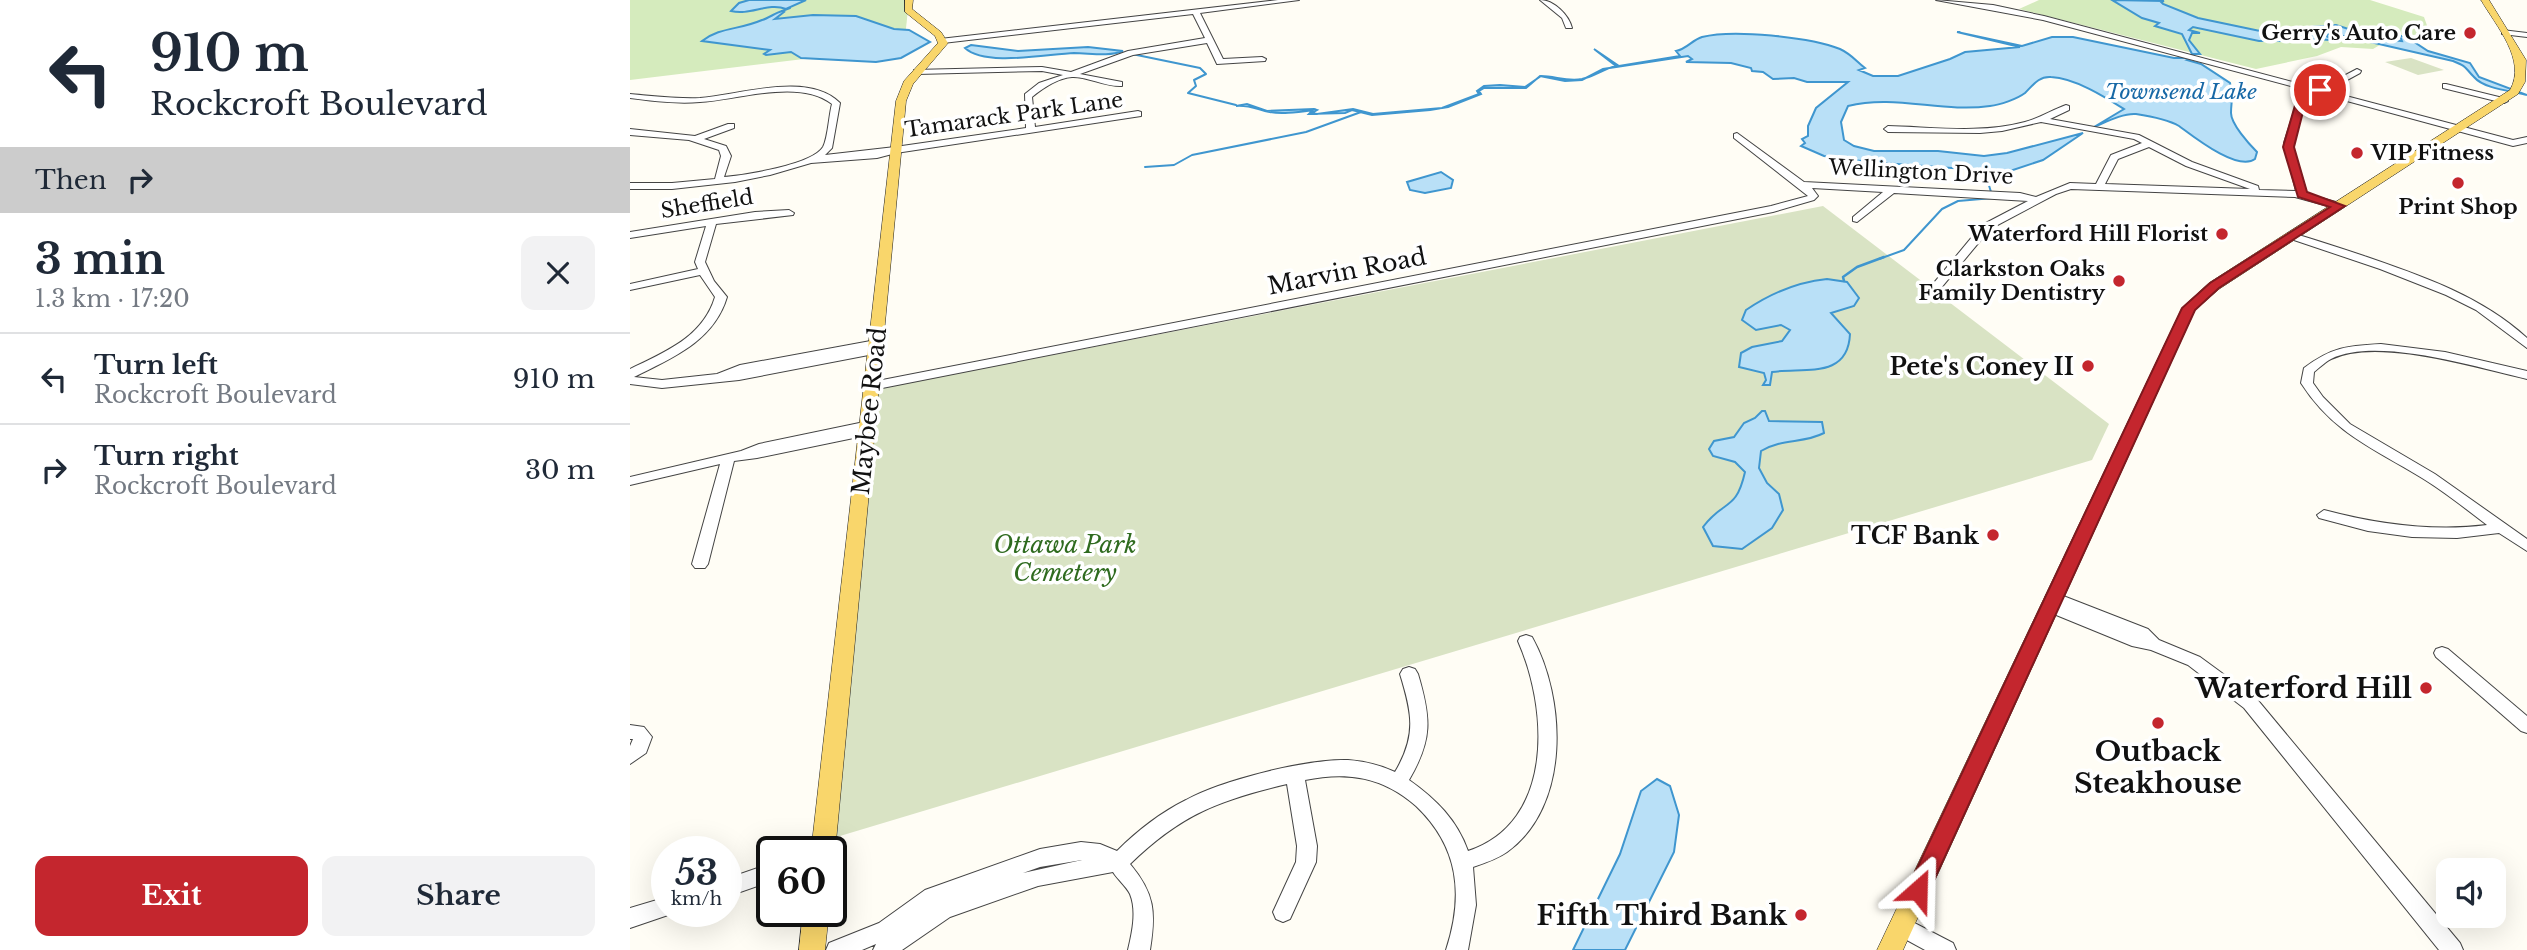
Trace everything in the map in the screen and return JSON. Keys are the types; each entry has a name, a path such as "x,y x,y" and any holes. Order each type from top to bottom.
{"main road":[{"path":"909,0 908,10 915,18 939,33 943,41"},
{"path":"1890,950 2189,308 2214,286 2504,100 2515,90 2524,61 2485,0"},
{"name":"Maybee Road","path":"825,836 901,101 908,83 942,47 943,41"},
{"path":"812,950 814,927"}],"street":[{"path":"909,0 916,0"},
{"path":"943,41 1296,0"},
{"path":"1542,0 1567,20 1569,26"},
{"path":"1939,0 2044,18 2513,143 2527,139"},
{"path":"1195,11 1220,62 1262,59"},
{"path":"2505,32 2527,35"},
{"path":"1031,130 1028,96 1042,85 1141,50 1209,40"},
{"path":"917,72 1035,69 1119,84"},
{"path":"2302,194 2288,143 2301,102 2357,71"},
{"path":"2446,86 2504,100"},
{"path":"630,96 688,100 779,90 819,92 833,98 836,109 827,148 814,160"},
{"path":"1888,129 2010,129 2041,120 2066,108"},
{"name":"Tamarack Park Lane","path":"630,186 670,187 775,172 814,160 1138,114"},
{"path":"2041,120 2118,133 2151,143 2183,161 2262,193"},
{"path":"695,139 731,126"},
{"path":"630,132 664,133 723,148 726,156 719,180"},
{"path":"1737,136 1802,185"},
{"path":"2100,185 2115,157 2151,143"},
{"name":"Wellington Drive","path":"1802,185 2037,200"},
{"name":"Marvin Road","path":"872,386 1801,203 1813,196 1802,185"},
{"path":"1937,286 1986,227 2061,188 2100,185 2302,194 2339,206"},
{"path":"1857,219 1891,190"},
{"name":"Sheffield","path":"630,234 789,213"},
{"path":"630,374 674,350 706,328 716,317 721,297 700,262 712,222"},
{"path":"2292,236 2453,295 2498,320 2527,344"},
{"path":"630,287 703,271"},
{"path":"630,380 662,384 719,377 740,369 876,347"},
{"path":"2527,374 2404,351 2362,348 2324,357 2308,371 2307,383 2327,412 2346,428 2432,478 2527,546"},
{"path":"630,481 728,459 759,448 868,428"},
{"path":"700,564 728,459"},
{"path":"2325,515 2351,523 2412,532 2450,534 2501,528"},
{"path":"2051,602 2138,642 2153,644 2208,670 2250,703 2452,950"},
{"path":"1462,862 1505,842 1532,808 1539,788 1545,764 1546,691 1540,668 1526,641"},
{"path":"2442,653 2527,726"},
{"path":"1399,781 1418,744 1421,728 1421,712 1409,674"},
{"path":"630,732 638,732 643,737 639,748 630,756"},
{"path":"837,950 889,941 943,910 1039,868 1119,862 1137,844 1186,809 1245,785 1335,766 1352,766 1399,781 1445,824 1462,862 1467,907 1457,950"},
{"path":"1283,912 1297,886 1307,854 1305,824 1295,774"},
{"path":"1119,862 1122,871 1134,883 1141,897 1143,918 1139,950"},
{"path":"630,918 651,911"},
{"path":"1902,926 1945,950"}],"green space":[{"path":"630,0 909,0 904,47 630,80"},
{"path":"2039,0 2370,0 2424,17 2430,34 2395,36 2373,49 2341,47 2317,56 2256,69 2019,9"},
{"path":"2411,58 2444,70 2418,75 2385,62"},
{"name":"Ottawa Park Cemetery","path":"1823,206 2109,424 2092,460 840,836 830,836 876,389"}],"water":[{"path":"749,0 806,0 786,9 772,7 745,12 731,11 739,3"},
{"path":"2112,0 2164,1 2161,2 2198,18 2260,31 2336,25 2380,39 2402,41 2400,36 2405,36 2428,51 2470,63 2479,77 2527,95 2484,84 2464,66 2453,61 2331,33 2326,36 2332,39 2330,40 2300,38 2295,41 2259,41 2193,27 2189,30 2200,33 2192,33 2189,40 2200,54 2192,54 2182,34 2155,26 2159,23 2142,18"},
{"path":"784,12 775,19 813,15 856,16 894,29 909,30 930,42 901,58 876,62 801,58 791,52 766,55 764,54 770,50 702,41 716,33 754,23"},
{"name":"Townsend Lake","path":"1957,32 2022,46 2052,37 2073,37 2174,58 2191,58 2187,60 2201,64 2230,83 2232,118 2241,134 2257,152 2255,159 2238,161 2216,152 2179,126 2136,114 2120,116 2094,127 2124,109 2080,84 2047,77 2036,82 2018,97 1994,105 1972,108 1866,103 1848,106 1841,122 1844,140 1854,146 1874,151 1938,151 1984,156 2007,153 2083,133 2043,160 2007,172 1869,162 1824,156 1801,146 1805,143 1802,139 1808,136 1808,126 1816,108 1848,82 1773,79 1763,72 1731,63 1686,62 1692,59 1688,56 1609,68 1616,66 1594,49 1619,66 1680,56 1676,51 1702,37 1751,34 1827,45 1844,51 1865,68 1859,70 1873,76 1898,76 1965,52 2020,47"},
{"path":"971,45 1018,51 1088,47 1123,51 1001,58 974,54 965,48"},
{"path":"1541,76 1571,80 1586,78 1582,80 1565,81"},
{"path":"1536,79 1526,88 1484,88 1479,91 1481,94 1442,108 1479,94 1477,91 1484,86 1525,87"},
{"path":"1247,104 1267,111 1314,109 1317,110 1312,113 1316,114 1309,114 1313,110 1276,113 1236,106"},
{"path":"1442,108 1372,115 1352,110 1345,113 1319,114 1353,109 1373,114"},
{"path":"1441,172 1453,180 1451,188 1425,193 1410,190 1407,182"},
{"path":"1827,279 1847,282 1859,298 1854,306 1831,313 1850,334 1847,349 1841,359 1822,368 1772,372 1770,385 1763,385 1766,380 1764,373 1739,367 1741,353 1752,347 1782,341 1790,330 1781,325 1756,330 1742,320 1746,310 1785,289"},
{"path":"1765,411 1769,421 1822,422 1824,433 1808,439 1777,444 1761,451 1759,468 1767,483 1779,494 1783,510 1772,528 1742,549 1713,546 1703,527 1738,494 1745,472 1735,462 1713,456 1709,449 1714,441 1734,437 1744,423"},
{"path":"1657,779 1670,786 1679,815 1674,852 1625,950 1573,950 1620,854 1641,791"}],"waterway":[{"path":"782,11 790,8"},
{"path":"1132,54 1200,68 1206,74 1194,80 1196,86 1188,93 1236,105"},
{"path":"1145,167 1174,165 1192,155 1306,132 1361,112"},
{"path":"1984,169 1991,192"},
{"path":"1879,259 1904,250 1942,209 1958,201 1993,198"},
{"path":"1844,281 1843,277 1857,267 1884,257"}],"place":[{"name":"Gerry's Auto Care","path":"2470,33"},
{"name":"VIP Fitness","path":"2357,153"},
{"name":"Print Shop","path":"2458,183"},
{"name":"Waterford Hill Florist","path":"2222,234"},
{"name":"Clarkston Oaks Family Dentistry","path":"2119,281"},
{"name":"Pete's Coney II","path":"2088,366"},
{"name":"TCF Bank","path":"1993,535"},
{"name":"Waterford Hill","path":"2426,688"},
{"name":"Outback Steakhouse","path":"2158,723"},
{"name":"Fifth Third Bank","path":"1801,915"}],"route":[{"path":"1918,890 2189,308 2214,286 2339,206 2302,194 2288,147 2301,102 2320,90"}]}
